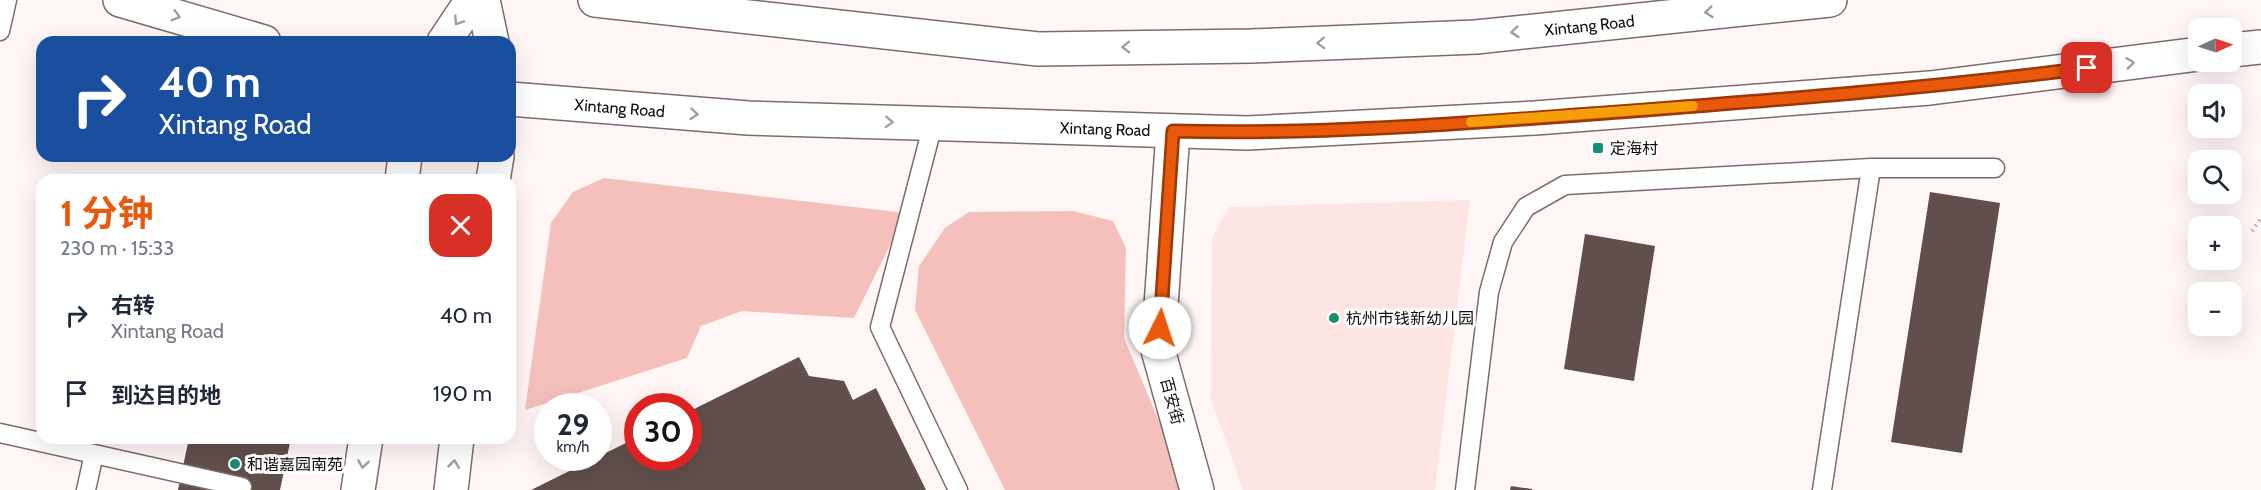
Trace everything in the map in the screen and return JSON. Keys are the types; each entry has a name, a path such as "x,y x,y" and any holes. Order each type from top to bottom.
{"main road":[{"path":"120,0 243,36"},
{"path":"448,36 472,0"},
{"path":"483,0 491,36"},
{"name":"Xintang Road","path":"595,0 1038,49 1251,46 1476,37 1830,0"},
{"path":"2242,49 2261,46"},
{"name":"Xintang Road","path":"516,99 748,118 1247,133 1556,117 1930,88 2188,55"},
{"name":"百安街","path":"1173,131 1158,350 1197,490"},
{"path":"358,490 365,444"},
{"path":"451,490 456,444"}],"lane":[{"path":"0,31 7,0"},
{"path":"933,124 880,327 958,490"},
{"path":"1465,490 1489,292 1503,242 1526,207 1565,185 1871,168 1995,168"},
{"path":"1822,490 1871,168"},
{"path":"0,433 36,441"},
{"path":"49,444 242,487 241,490"},
{"path":"86,490 94,454"}],"path":[{"path":"2252,231 2261,218"}],"shaded area":[{"path":"604,178 906,213 854,318 742,311 701,326 687,358 578,393 534,393 534,407 525,410 551,223 573,192"},
{"name":"杭州市钱新幼儿园","path":"1470,200 1435,490 1243,490 1211,399 1212,237 1229,207"},
{"path":"1073,211 1113,221 1126,248 1124,338 1188,490 1005,490 915,310 919,266 945,228 969,212"}],"building":[{"path":"1930,192 2000,203 1962,453 1891,442"},
{"path":"1585,234 1655,246 1634,381 1564,369"},
{"path":"799,357 809,376 844,381 853,400 876,388 926,490 531,490 569,471 612,471 612,450 624,444 624,471 702,471 702,405"},
{"name":"和谐嘉园南苑","path":"188,444 290,444 280,490 178,490"},
{"path":"1511,486 1532,489 1532,490 1510,490"}],"slow traffic":[{"path":"1471,122 1693,106"}],"place":[{"name":"定海村","path":"1598,148"},
{"name":"杭州市钱新幼儿园","path":"1334,318"},
{"name":"和谐嘉园南苑","path":"235,464"}],"route":[{"path":"1160,328 1173,131 1247,133 1535,118 1930,88 2087,68"}]}
